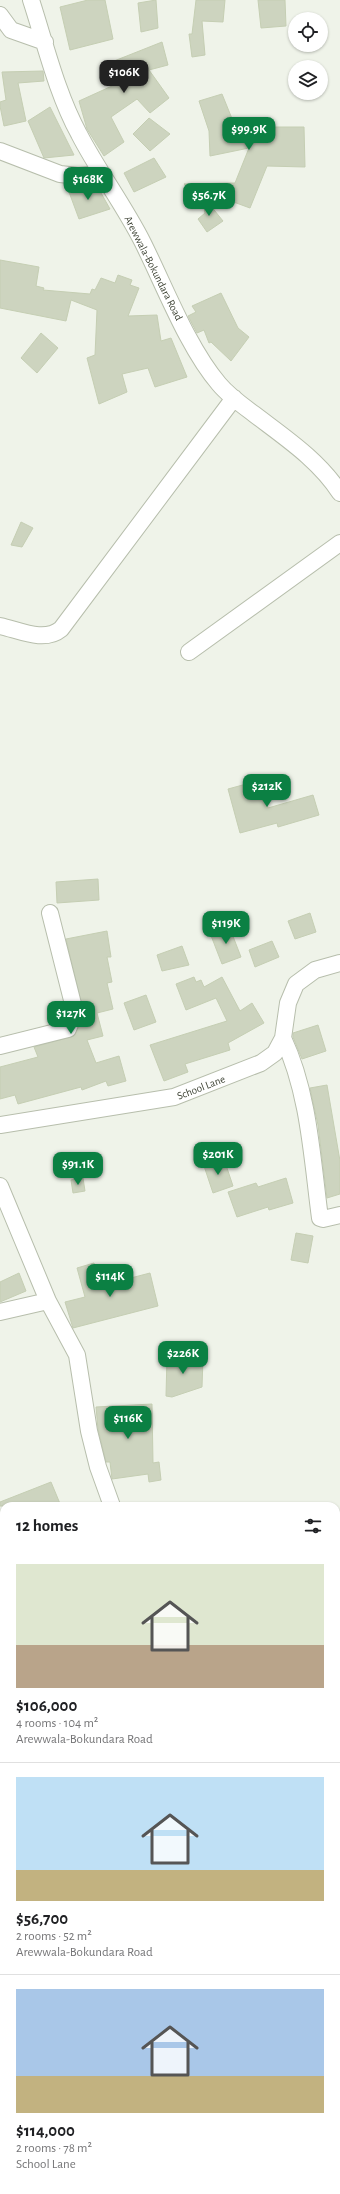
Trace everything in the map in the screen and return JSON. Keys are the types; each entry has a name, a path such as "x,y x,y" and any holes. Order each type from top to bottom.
{"street":[{"name":"Arewwala-Bokundara Road","path":"31,0 68,110 78,134 141,240 174,309 195,347 219,384 234,398 302,451 334,483 340,493"},
{"path":"0,15 11,30 45,42"},
{"path":"0,151 60,174 78,176 103,174"},
{"path":"0,626 44,636 54,634 61,629 234,398"},
{"path":"189,652 340,543"},
{"path":"0,1046 68,1029 73,1022 75,1012 50,913"},
{"name":"School Lane","path":"0,1125 174,1097 261,1063 275,1053 283,1038 288,1003 296,984 315,970 340,963"},
{"path":"283,1038 298,1076 308,1127 320,1218 323,1219 340,1215"},
{"path":"0,1186 48,1301 77,1355 89,1431 98,1468 111,1502"},
{"path":"0,1312 48,1301"}],"building":[{"path":"88,0 105,0 113,39 70,50 60,7"},
{"path":"156,0 158,28 141,32 138,3"},
{"path":"196,0 225,0 223,22 202,21 205,55 192,57 189,34 192,34"},
{"path":"258,0 285,0 286,26 261,28"},
{"path":"162,42 168,65 149,70 169,98 150,113 137,99 111,117 124,142 104,156 87,129 79,101 112,86 104,65"},
{"path":"43,71 44,81 18,83 26,121 4,126 0,106 0,102 6,100 2,72"},
{"path":"222,94 235,126 275,130 275,127 304,127 305,167 267,166 250,208 184,184 235,183 249,148 210,156 209,131 199,101"},
{"path":"50,107 74,155 44,158 28,121"},
{"path":"149,118 170,134 150,151 133,134"},
{"path":"154,158 166,177 134,192 124,173"},
{"path":"96,184 110,209 79,219 69,192 86,185"},
{"path":"202,195 223,221 207,232 198,219 205,213"},
{"path":"0,260 39,267 36,286 44,288 43,290 90,294 92,289 95,290 101,278 115,283 118,275 132,280 130,285 139,288 128,316 157,315 161,341 171,338 187,377 155,387 148,368 122,374 127,392 99,404 87,358 95,355 97,310 71,300 66,321 0,308"},
{"path":"221,293 238,328 249,337 231,361 211,342 209,343 204,330 197,333 188,316 196,312 192,306"},
{"path":"41,333 58,348 37,373 21,358"},
{"path":"21,522 33,528 22,547 11,545"},
{"path":"261,780 268,808 313,795 319,815 278,827 277,823 240,833 228,789"},
{"path":"98,879 99,900 57,903 56,882"},
{"path":"310,913 316,932 295,939 288,921"},
{"path":"229,926 241,957 222,964 210,933"},
{"path":"107,931 111,957 107,957 112,982 107,983 113,1009 97,1013 103,1036 87,1040 96,1063 119,1056 126,1081 108,1086 106,1081 82,1090 81,1087 18,1104 15,1095 0,1099 0,1067 38,1057 34,1047 74,1036 82,1020 85,1019 66,939"},
{"path":"272,941 279,957 255,967 249,950"},
{"path":"182,946 189,965 162,971 157,955"},
{"path":"194,977 196,982 201,980 204,987 222,977 240,1011 252,1003 264,1023 228,1043 230,1050 185,1064 188,1072 164,1081 150,1045 227,1021 216,998 186,1010 176,984"},
{"path":"146,995 156,1022 134,1030 124,1003"},
{"path":"318,1025 326,1051 302,1059 293,1037 293,1033"},
{"path":"327,1085 340,1161 340,1194 327,1198 318,1125 310,1088"},
{"path":"224,1159 233,1186 213,1193 204,1166"},
{"path":"83,1178 85,1191 73,1193 71,1180"},
{"path":"286,1178 293,1203 269,1210 268,1207 237,1217 228,1192 256,1183 258,1187"},
{"path":"296,1233 313,1236 308,1263 291,1260"},
{"path":"94,1263 100,1286 150,1273 158,1306 73,1328 65,1302 85,1297 77,1268"},
{"path":"19,1273 26,1291 0,1302 0,1282"},
{"path":"167,1357 203,1358 202,1387 172,1397 166,1396"},
{"path":"152,1404 153,1463 159,1462 161,1480 149,1482 148,1474 112,1479 110,1462 106,1462 98,1429 96,1407"},
{"path":"51,1482 59,1502 0,1502"}]}
